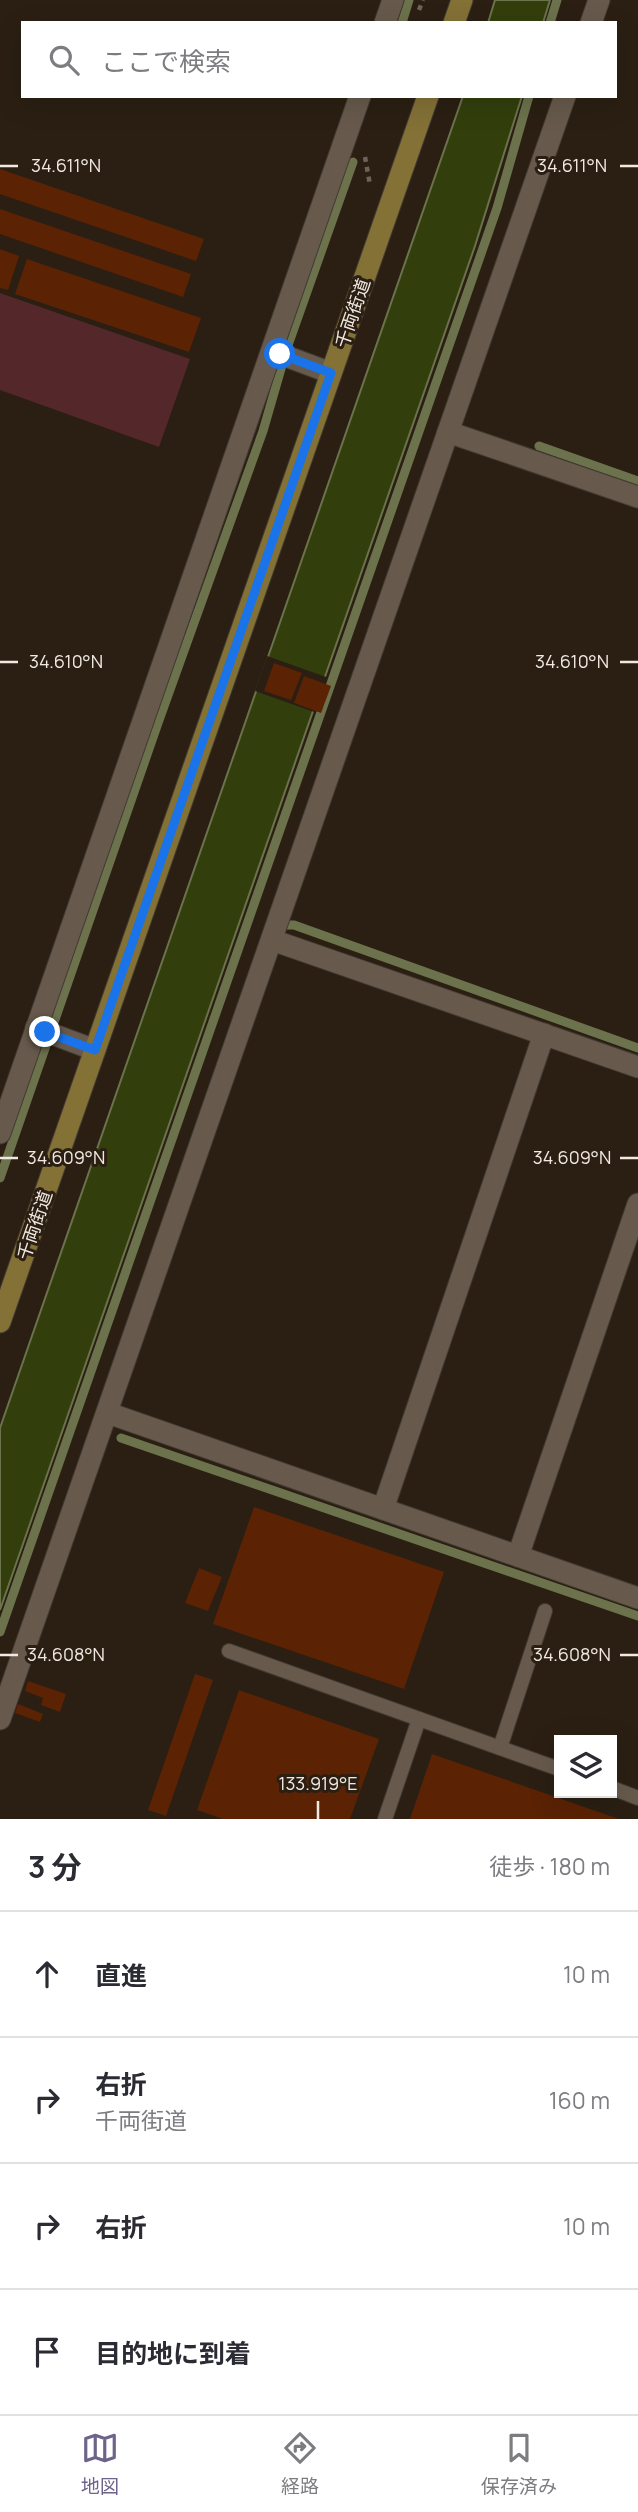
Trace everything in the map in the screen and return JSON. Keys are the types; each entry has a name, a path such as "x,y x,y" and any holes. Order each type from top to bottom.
{"street":[{"path":"386,21 393,0"},
{"path":"455,21 462,0"},
{"path":"592,21 599,0"},
{"path":"0,1133 46,1032 281,355 359,98"},
{"name":"千両街道","path":"0,1322 5,1293 95,1050 427,98"},
{"path":"0,1719 564,98"},
{"path":"281,355 331,373"},
{"path":"448,432 638,497"},
{"path":"272,940 638,1067"},
{"path":"46,1032 95,1050"},
{"path":"383,1509 544,1034"},
{"path":"518,1556 638,1204"},
{"path":"108,1413 638,1598"}],"lane":[{"path":"500,1748 545,1611"},
{"path":"229,1651 554,1767"},
{"path":"385,1819 419,1719"},
{"path":"617,1790 638,1798"}],"path":[{"path":"344,141 362,147 367,162 368,184 394,193"}],"shaded area":[{"path":"495,0 550,0 544,21 489,21"},
{"path":"462,98 521,98 475,246 0,1610 0,1428"},
{"path":"0,293 190,359 159,447 0,390"}],"pier":[{"path":"267,656 329,678 317,713 255,691"}],"building":[{"path":"0,169 204,239 196,261 0,194"},
{"path":"0,209 191,274 183,297 0,234"},
{"path":"0,249 19,256 8,290 0,288"},
{"path":"27,259 201,318 189,352 15,294"},
{"path":"274,663 302,673 291,700 264,691"},
{"path":"304,676 331,686 321,713 294,703"},
{"path":"254,1507 444,1572 404,1689 213,1624"},
{"path":"199,1568 222,1577 208,1611 185,1603"},
{"path":"195,1674 213,1680 166,1816 148,1810"},
{"path":"28,1681 66,1694 60,1712 41,1705 43,1698 25,1691"},
{"path":"239,1690 379,1739 350,1819 223,1819 197,1810"},
{"path":"18,1704 43,1714 40,1722 15,1713"},
{"path":"432,1754 619,1819 410,1819"}],"waterway":[{"path":"403,21 409,0"},
{"path":"551,21 557,0"},
{"path":"0,1632 497,208 528,98"},
{"path":"0,1178 263,431 287,348 353,162"},
{"path":"539,446 638,481"},
{"path":"285,925 294,925 638,1048"},
{"path":"121,1438 638,1616"}],"route":[{"path":"45,1032 95,1050 331,373 280,354"}]}
